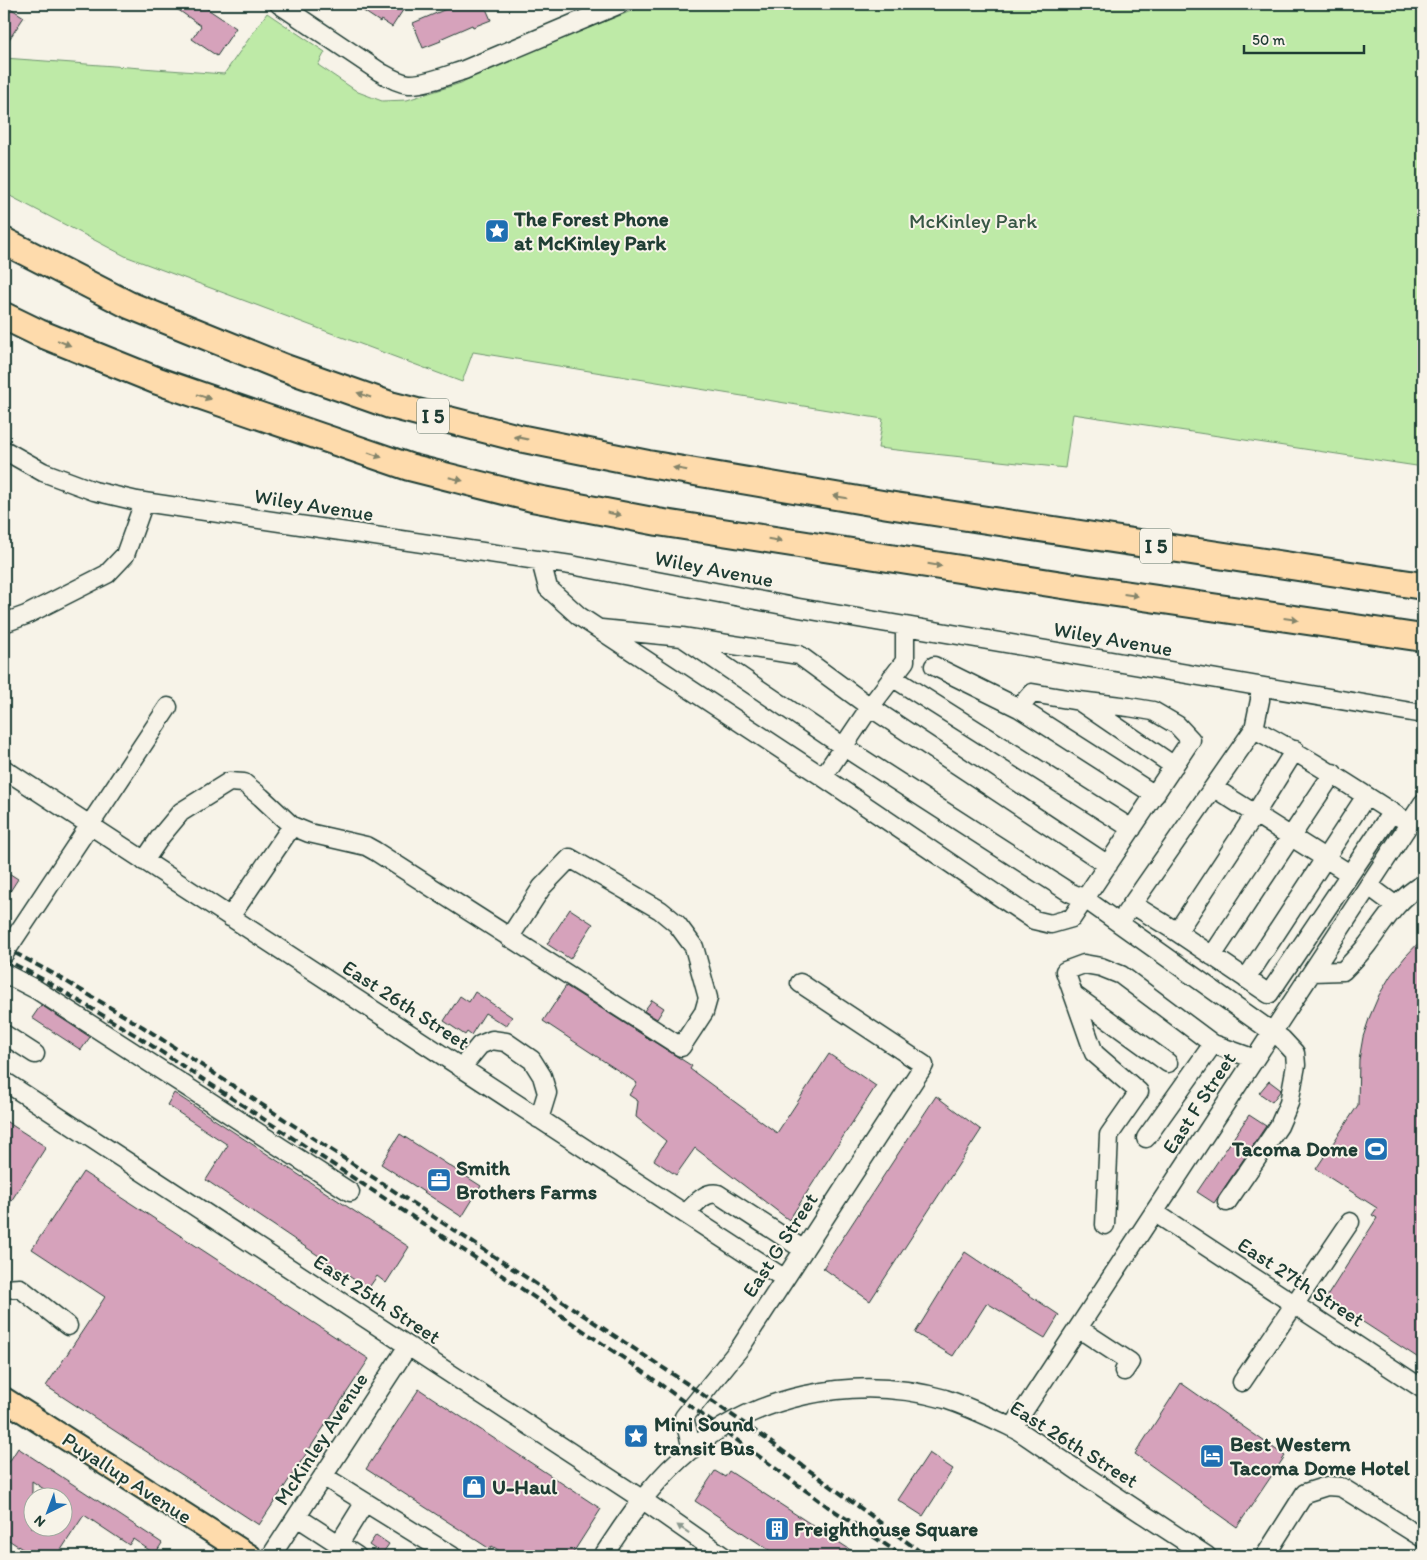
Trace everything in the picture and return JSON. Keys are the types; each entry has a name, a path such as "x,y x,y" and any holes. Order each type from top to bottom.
{"highway":[{"name":"I 5","path":"4,241 129,305 285,368 390,405 528,440 658,465 888,505 1423,586"},
{"path":"4,316 39,333 158,381 409,467 532,498 668,524 1092,590 1423,638"},
{"path":"4,334 39,333"},
{"name":"I 5","path":"888,505 1423,571"}],"main road":[{"name":"Puyallup Avenue","path":"4,1399 250,1556"}],"street":[{"path":"288,6 380,72 396,81 411,84 438,79 464,70 620,4"},
{"name":"Wiley Avenue","path":"4,450 43,472 86,488 144,502 571,565 799,608 1423,714"},
{"path":"4,623 26,615 107,574 125,556 144,502"},
{"path":"542,561 548,588 579,616 823,776 1034,920 1051,924 1072,918 1191,740 1177,725 1153,711 1079,702 1032,693 1020,708"},
{"path":"823,776 905,661 905,626"},
{"path":"598,629 682,638 799,655 870,708 1108,865"},
{"path":"682,638 844,747 1069,892 1085,899 1282,1039 1295,1053 1296,1065 1289,1103 1279,1126 1227,1202"},
{"path":"934,666 1020,708 1155,795"},
{"path":"892,677 1132,829"},
{"path":"1120,924 1254,729 1260,700 1260,687"},
{"path":"1079,702 1174,766"},
{"path":"4,954 168,707"},
{"path":"1254,729 1295,750 1333,773 1410,824"},
{"path":"1177,932 1295,750"},
{"name":"East 26th Street","path":"4,769 785,1279"},
{"path":"1212,956 1333,773"},
{"path":"144,861 181,812 229,782 244,784 292,826 309,833 366,846 371,849 510,938 681,1047 704,1012 708,998 694,948 677,924 660,910 570,858 542,887 510,938"},
{"path":"1214,788 1350,874"},
{"path":"1246,979 1366,796"},
{"name":"East F Street","path":"1013,1428 1423,804"},
{"path":"1132,904 1269,994 1392,812"},
{"path":"230,917 292,826"},
{"path":"1312,972 1343,971 1366,947 1396,906 1423,884"},
{"path":"1369,886 1396,906"},
{"path":"1105,1225 1109,1135 1139,1092 1094,1053 1065,971 1084,964 1101,967 1121,975 1213,1044 1255,1059"},
{"path":"4,973 37,990 350,1192"},
{"name":"East G Street","path":"692,1449 684,1417 740,1348 924,1065 800,983"},
{"path":"1074,995 1168,1063"},
{"path":"4,1034 35,1054"},
{"path":"461,1068 480,1045 492,1040 506,1042 532,1060 542,1076 547,1093 539,1118"},
{"path":"1146,1138 1213,1044"},
{"name":"East 25th Street","path":"4,1081 643,1500 723,1556"},
{"path":"685,1214 706,1194 718,1194 804,1250"},
{"name":"East 27th Street","path":"1154,1212 1423,1389"},
{"path":"1242,1382 1350,1222"},
{"path":"4,1289 20,1288 68,1326"},
{"path":"1078,1328 1130,1362 1124,1371"},
{"name":"McKinley Avenue","path":"271,1556 408,1346"},
{"name":"East 26th Street","path":"643,1500 681,1458 715,1432 745,1415 791,1398 838,1389 866,1388 906,1391 945,1400 1013,1428 1206,1556"},
{"path":"323,1476 452,1556"},
{"path":"1265,1556 1305,1493 1327,1486 1341,1487 1423,1538"},
{"path":"603,1556 626,1521 643,1500"},
{"path":"339,1544 365,1502"},
{"path":"296,1517 357,1556"}],"green space":[{"name":"McKinley Park","path":"649,4 1423,4 1423,467 1073,414 1065,468 878,448 883,419 473,352 462,382 125,256 4,191 4,58 224,74 267,13 325,52 318,65 358,92 382,101 407,100 461,83 487,68"}],"building":[{"path":"4,4 24,17 4,47"},
{"path":"170,4 200,4 236,28 217,56 192,39 201,26"},
{"path":"353,4 407,4 392,27 381,20 380,22"},
{"path":"458,4 484,4 491,20 473,27 472,25 423,48 413,23"},
{"path":"4,870 18,879 4,901"},
{"path":"570,909 593,924 570,959 547,944"},
{"name":"Tacoma Dome","path":"1423,938 1423,1361 1326,1298 1377,1218 1372,1215 1377,1208 1316,1169 1358,1105 1359,1060 1363,1037 1379,995 1391,975"},
{"path":"566,986 692,1066 690,1069 777,1133 829,1054 876,1086 789,1220 695,1148 676,1175 654,1160 666,1141 636,1117 638,1101 629,1095 637,1083 543,1021"},
{"path":"475,992 512,1017 506,1026 485,1013 471,1035 467,1032 465,1035 444,1021 460,996 469,1002"},
{"path":"652,1000 664,1008 657,1019 644,1011"},
{"path":"41,1005 90,1037 81,1050 32,1018"},
{"path":"1269,1081 1281,1090 1272,1102 1259,1093"},
{"path":"174,1093 409,1247 386,1283 377,1276 368,1289 206,1180 228,1145 167,1105"},
{"path":"936,1096 981,1130 870,1301 823,1268"},
{"path":"1249,1115 1266,1126 1214,1203 1197,1192"},
{"path":"4,1120 46,1147 4,1212"},
{"name":"Smith Brothers Farms","path":"400,1134 481,1186 462,1217 381,1164"},
{"path":"83,1172 369,1359 259,1525 46,1386 105,1297 32,1249"},
{"path":"965,1252 1059,1315 1045,1338 987,1303 953,1356 915,1333"},
{"path":"1181,1383 1285,1456 1237,1527 1135,1454"},
{"path":"419,1389 601,1509 571,1556 508,1556 492,1546 490,1549 366,1469"},
{"path":"18,1448 162,1543 155,1554 133,1539 129,1545 84,1515 72,1533 72,1488 42,1488 32,1481 32,1488 22,1488 22,1538 69,1538 57,1556 33,1556 4,1537 4,1470"},
{"path":"929,1453 953,1469 923,1516 898,1500"},
{"name":"Freighthouse Square","path":"715,1471 725,1477 729,1471 860,1556 778,1556 695,1501"},
{"path":"376,1535 389,1544 382,1554 369,1545"}],"railway":[{"path":"4,947 143,1027 521,1274 686,1383 765,1438 926,1556"},
{"path":"4,959 46,981 137,1036 509,1280 638,1368 827,1506 903,1556"}],"place":[{"name":"The Forest Phone at McKinley Park","path":"497,231"},
{"name":"Tacoma Dome","path":"1376,1149"},
{"name":"Smith Brothers Farms","path":"439,1180"},
{"name":"Mini Sound transit Bus","path":"636,1436"},
{"name":"Best Western Tacoma Dome Hotel","path":"1212,1456"},
{"name":"U-Haul","path":"474,1487"},
{"name":"Freighthouse Square","path":"777,1529"}]}
